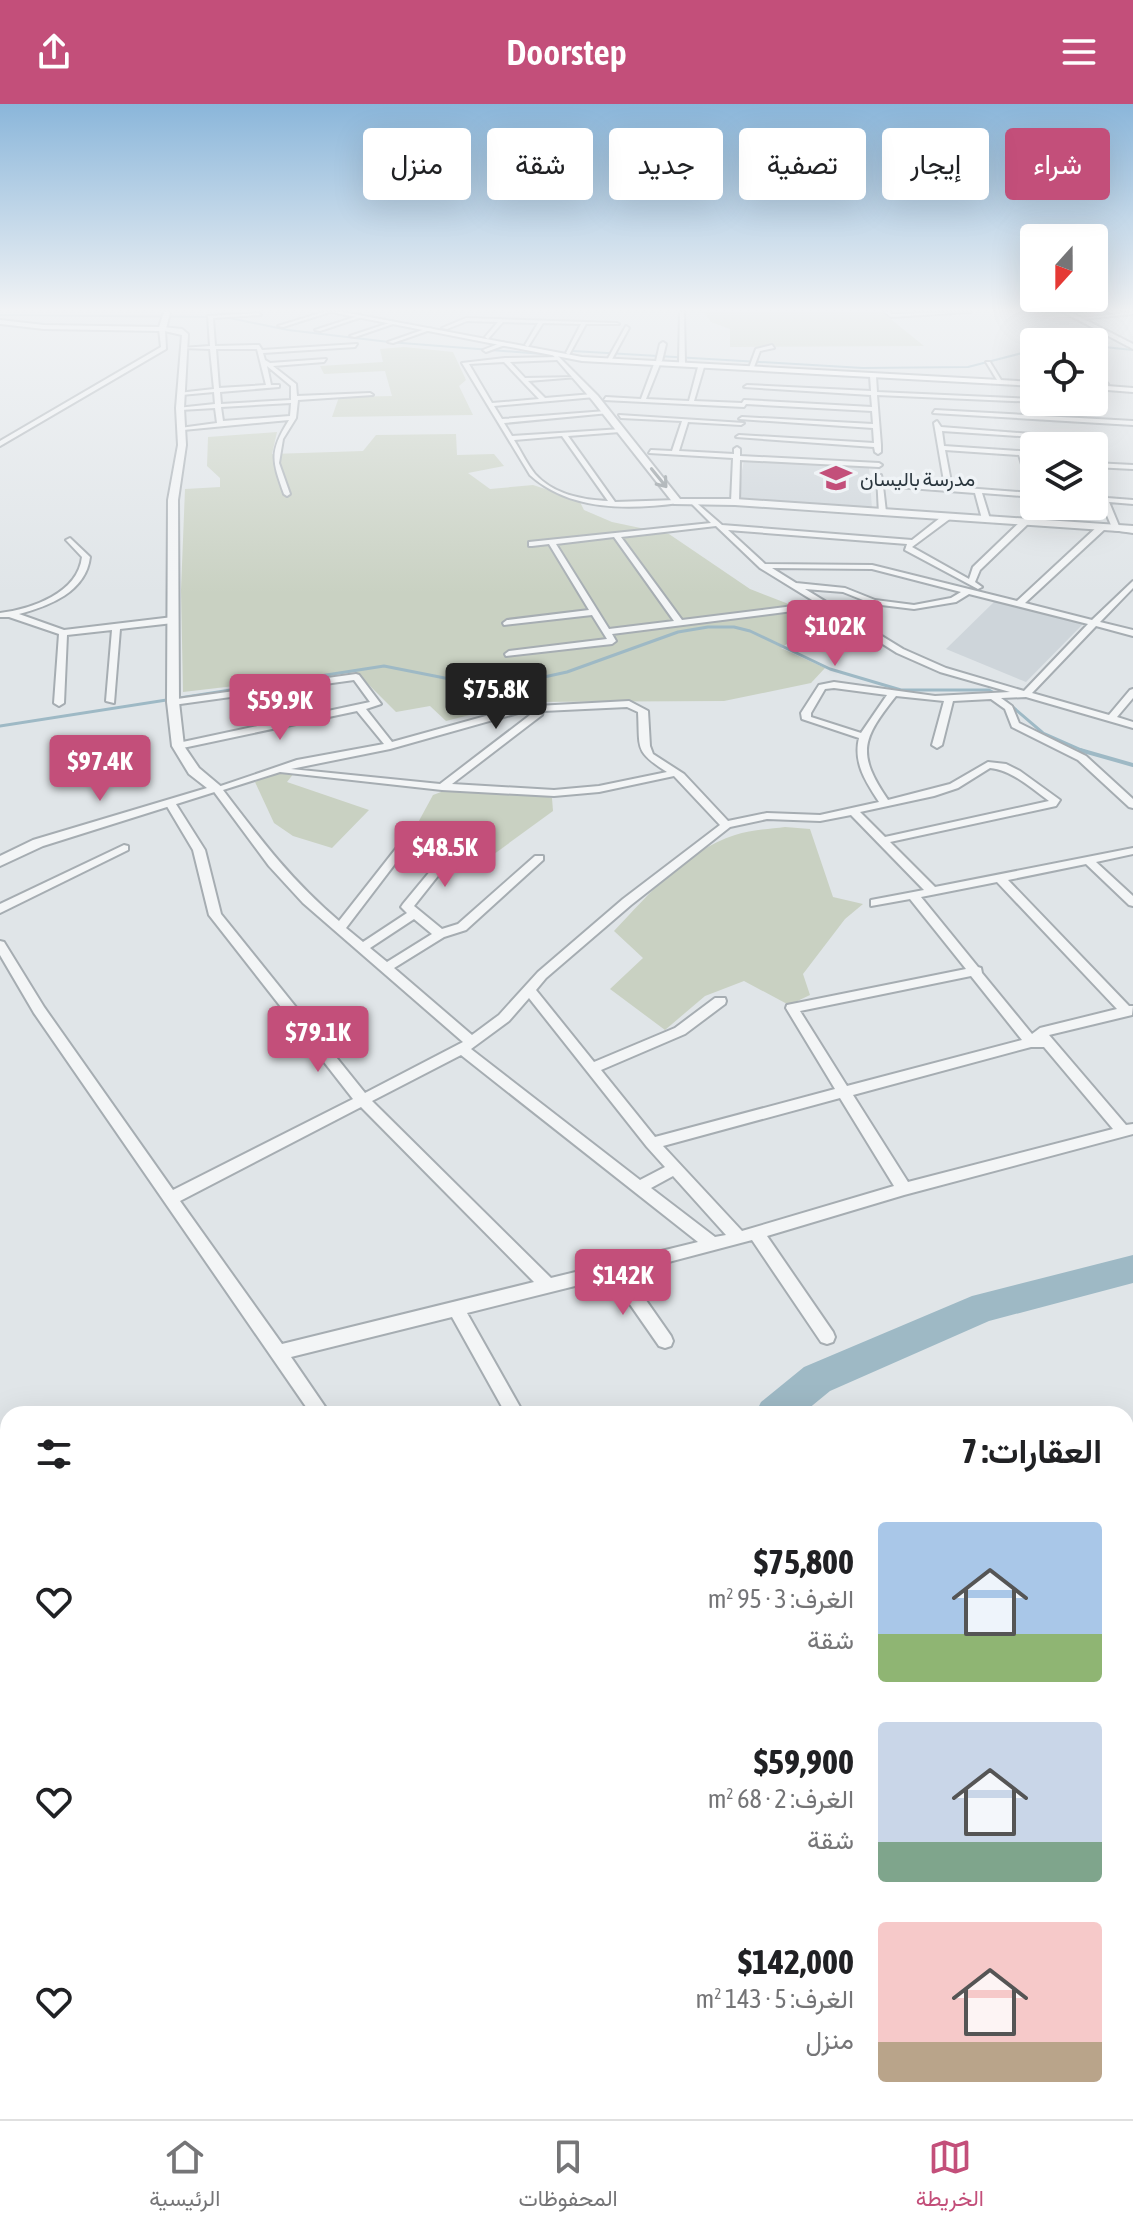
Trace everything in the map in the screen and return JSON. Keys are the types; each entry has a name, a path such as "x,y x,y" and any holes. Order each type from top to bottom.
{"street":[{"path":"0,444 65,406"},
{"path":"217,406 180,408 183,428 173,500 173,698 178,746 194,771 217,789 273,864 339,929 386,968 467,1045 712,1244"},
{"path":"218,406 220,423"},
{"path":"287,494 276,463 280,439 293,418 295,406"},
{"path":"492,406 532,474 541,482 581,500 614,505 735,502 1133,530"},
{"path":"604,406 677,502"},
{"path":"608,406 621,416 659,462"},
{"path":"735,502 736,457 744,406"},
{"path":"797,406 875,409 882,512"},
{"path":"934,406 949,489"},
{"path":"935,412 1133,423"},
{"path":"501,421 606,413"},
{"path":"621,416 876,426"},
{"path":"1070,416 1076,432"},
{"path":"183,428 293,418"},
{"path":"675,453 686,420"},
{"path":"938,429 1020,434"},
{"path":"512,438 620,430"},
{"path":"564,434 614,505"},
{"path":"739,437 878,445"},
{"path":"628,440 640,439"},
{"path":"942,448 1020,453"},
{"path":"651,452 879,465"},
{"path":"1108,466 1133,467"},
{"path":"880,484 1020,493"},
{"path":"684,491 763,566 914,658 1133,725"},
{"path":"978,491 986,519"},
{"path":"1108,500 1133,502"},
{"path":"1108,509 1116,528"},
{"path":"532,544 719,526 912,542 928,535 948,516"},
{"path":"792,585 845,590 873,602 914,607 953,600 970,587 976,569 1026,521"},
{"path":"1020,603 1102,527"},
{"path":"616,535 680,623"},
{"path":"5,614 44,602 83,576 87,568 86,557 70,540"},
{"path":"509,654 612,641 551,542"},
{"path":"912,542 908,548 914,553 970,587"},
{"path":"763,566 834,564 872,567 970,587 1133,633"},
{"path":"864,737 807,719 806,713 820,689 834,685 892,695 949,700 1026,694 1133,583"},
{"path":"607,632 823,605"},
{"path":"507,623 594,612"},
{"path":"5,614 63,633 173,620"},
{"path":"111,701 116,628"},
{"path":"59,703 63,633"},
{"path":"173,698 356,677 376,704 178,746"},
{"path":"1111,719 1133,692"},
{"path":"886,804 862,766 860,750 876,715 892,695"},
{"path":"994,697 1009,708 1015,725 1082,758 1133,805"},
{"path":"937,745 949,700"},
{"path":"0,862 38,843 315,759 390,746 518,710 629,704 643,711 645,746 649,756 675,773 726,825"},
{"path":"360,708 390,746"},
{"path":"442,787 539,713"},
{"path":"170,1199 364,1102 467,1045 504,1018 528,989 627,902 726,825 756,817 820,818 886,804 947,789 984,766 993,765 1026,778 1055,800 1049,805 882,841"},
{"path":"275,770 442,787 569,793 675,773"},
{"path":"170,803 199,850 215,915 364,1102 548,1286"},
{"path":"853,811 932,891"},
{"path":"0,909 124,848"},
{"path":"339,929 402,848"},
{"path":"440,934 407,907 455,848"},
{"path":"875,903 1133,851"},
{"path":"386,968 440,934 462,927 539,858"},
{"path":"1089,861 1133,902"},
{"path":"652,1143 1040,1039 1130,1011 999,877"},
{"path":"278,1353 739,1238 904,1189 1128,1130 977,971 913,895"},
{"path":"362,948 414,913"},
{"path":"0,945 39,1010 315,1406"},
{"path":"904,1189 792,1008 977,971"},
{"path":"528,989 652,1143 739,1238"},
{"path":"592,1068 680,1031 720,1001"},
{"path":"639,1187 675,1168"},
{"path":"756,1233 827,1337"},
{"path":"615,1269 665,1341"},
{"path":"456,1309 511,1406"}],"shaded area":[{"path":"744,460 869,468 872,508 737,499"},
{"path":"996,600 1084,623 1026,682 946,649"}],"green space":[{"path":"336,406 469,406 473,415 332,417"},
{"path":"277,432 272,454 363,451 376,435 456,434 457,455 494,454 504,466 468,473 490,489 533,485 579,500 584,510 612,522 669,534 750,589 825,618 781,648 825,668 811,683 724,701 521,702 446,721 430,706 396,712 356,672 183,692 181,590 185,489 220,487 220,478 207,466 208,437"},
{"path":"279,771 294,773 287,782 369,810 332,848 293,836 274,823 255,782"},
{"path":"449,789 544,796 552,798 553,811 490,857 414,830 433,795"},
{"path":"785,827 810,829 833,897 863,904 845,919 803,974 810,995 789,1005 744,981 705,996 665,1030 610,989 643,958 614,931 669,875 717,842 747,832"}],"waterway":[{"path":"0,726 384,666 470,683 512,684 567,672 678,632 734,627 750,631 830,669 901,690 989,690 1043,733 1084,751"},
{"path":"1080,750 1084,751"},
{"path":"1084,751 1133,765"},
{"path":"784,1406 817,1379 984,1307 1133,1269"}],"place":[{"name":"مدرسة بالیسان","path":"836,478"}]}
